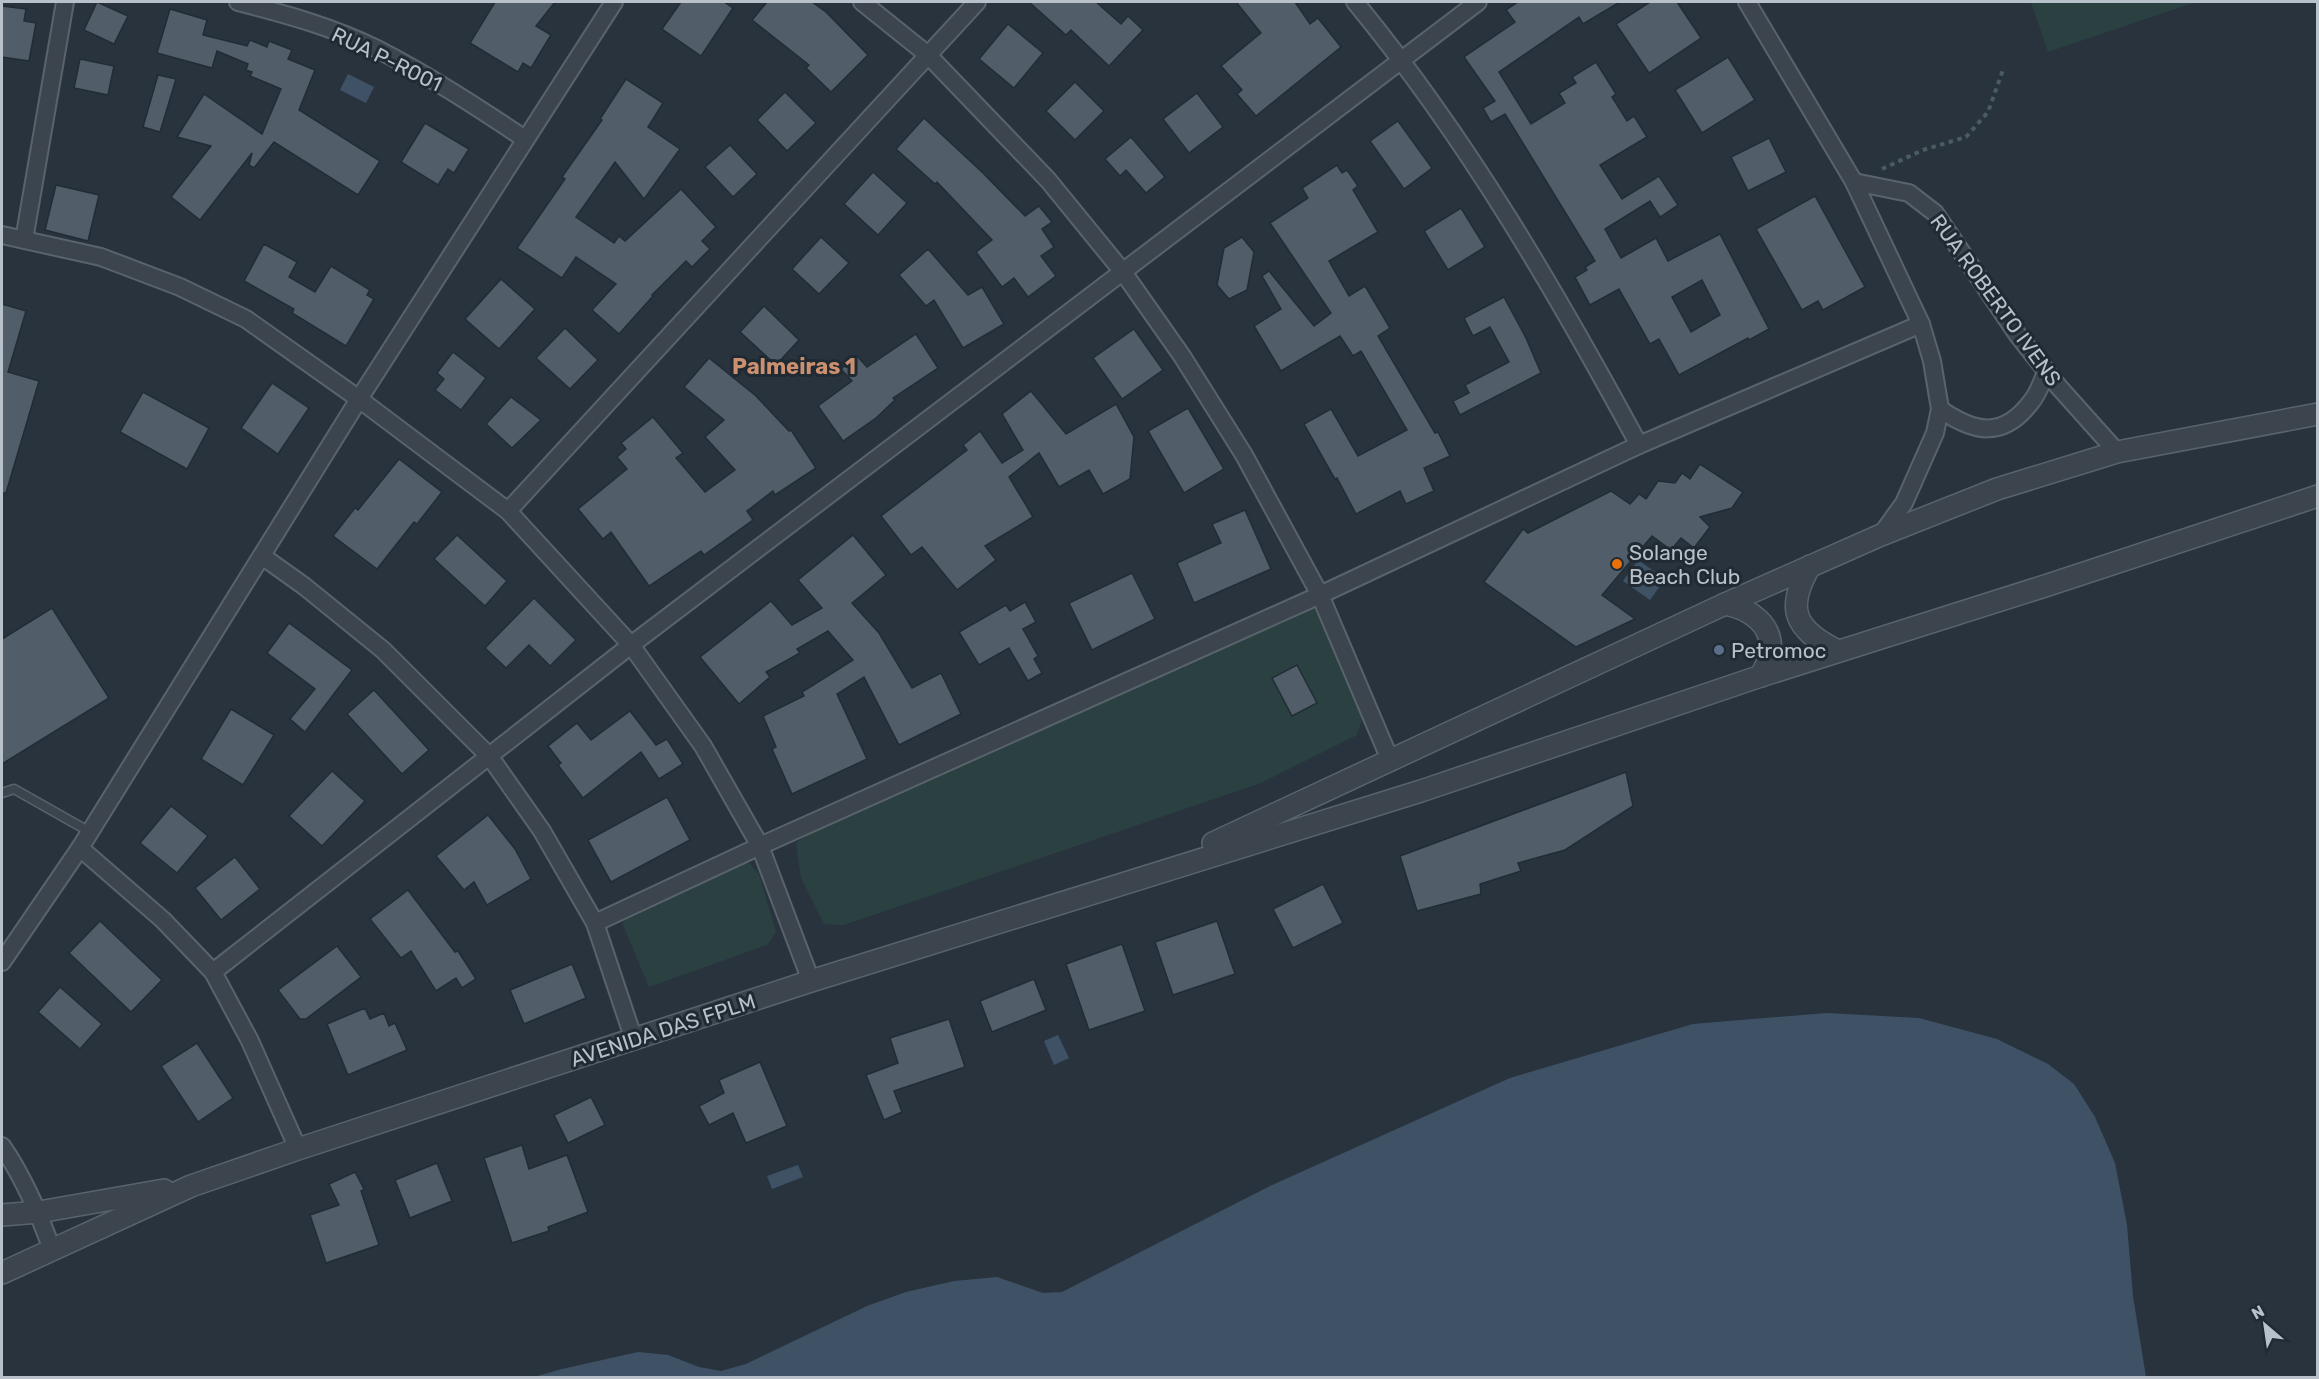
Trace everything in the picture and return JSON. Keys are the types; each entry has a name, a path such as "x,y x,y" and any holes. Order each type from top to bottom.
{"street":[{"path":"24,240 65,2"},
{"name":"RUA P-R001","path":"238,2 310,22 375,48 447,88 525,139"},
{"path":"2,962 80,848 359,399 614,2"},
{"path":"862,2 928,56 1048,180 1123,272 1182,356 1244,455 1320,595 1391,762"},
{"path":"508,511 977,2"},
{"path":"1355,2 1403,60 1483,176 1550,284 1639,445"},
{"path":"213,972 631,645 1478,2"},
{"path":"1747,2 1854,182 1921,324 1932,361 1940,409 1935,433 1904,503 1881,535"},
{"name":"RUA ROBERTO IVENS","path":"1854,182 1909,193 1935,213 2017,334 2046,372 2117,452"},
{"path":"2,235 101,257 180,286 246,319 359,399 508,511 631,645 702,746 760,846 811,981"},
{"path":"595,923 760,846 1320,595 1639,445 1921,324"},
{"path":"1940,409 1959,422 1982,430 1997,428 2014,419 2032,402 2046,372"},
{"path":"1136,879 1391,762 1725,604 1881,535 1997,489 2117,452 2318,414"},
{"path":"1136,879 1421,790 1761,676 2318,496"},
{"path":"262,556 304,586 383,650 490,757 542,831 595,923 634,1040"},
{"path":"1810,566 1801,582 1796,601 1797,615 1805,630 1818,642 1838,651"},
{"path":"1725,604 1737,606 1751,613 1762,622 1768,633 1770,656 1761,676"},
{"path":"80,848 163,920 213,972 250,1041 298,1149"},
{"name":"AVENIDA DAS FPLM","path":"2,1273 191,1186 811,981 1136,879"},
{"path":"2,1146 16,1166 39,1212 52,1250"},
{"name":"AVENIDA DAS FPLM","path":"2,1215 39,1212 191,1186"}],"lane":[{"path":"2,793 14,789 90,832"}],"path":[{"path":"1854,182 1923,150 1966,137 1988,112 2004,67"}],"green space":[{"path":"2031,2 2196,2 2048,52"},
{"path":"1309,606 1327,617 1365,710 1357,735 1261,783 844,925 824,924 801,878 796,843 817,828"},
{"path":"747,861 759,874 776,932 767,945 649,987 622,923 638,909"}],"water":[{"path":"348,74 374,87 366,103 340,90"},
{"path":"1638,560 1665,579 1650,600 1623,581"},
{"path":"1827,1013 1919,1018 1997,1039 2048,1064 2074,1084 2095,1117 2115,1163 2127,1225 2133,1296 2146,1377 534,1377 638,1352 668,1355 699,1367 721,1371 746,1364 867,1306 906,1292 954,1281 997,1277 1043,1293 1062,1292 1270,1186 1510,1078 1693,1024"},
{"path":"1058,1035 1069,1058 1054,1065 1044,1041"},
{"path":"798,1165 803,1177 772,1189 767,1176"}],"building":[{"path":"97,2 128,16 114,44 84,30"},
{"path":"495,2 555,2 536,26 551,35 531,68 523,63 518,72 470,43"},
{"path":"681,2 724,2 733,8 701,56 662,29"},
{"path":"767,2 812,2 826,12 868,55 831,92 806,68 809,65 752,20"},
{"path":"1029,2 1096,2 1121,24 1128,16 1143,30 1109,66 1071,30 1066,35"},
{"path":"1236,2 1295,2 1310,24 1318,18 1341,47 1256,116 1237,94 1242,90 1221,66 1261,33"},
{"path":"1518,2 1620,2 1583,24 1579,17 1499,72 1531,124 1565,103 1559,93 1576,83 1572,77 1596,62 1616,94 1612,97 1627,121 1634,116 1647,137 1600,165 1622,199 1659,176 1678,205 1660,217 1650,201 1605,229 1621,258 1656,238 1668,261 1720,234 1769,329 1679,375 1659,339 1650,344 1619,289 1590,305 1575,277 1587,270 1585,267 1595,261 1505,114 1491,122 1483,108 1495,101 1464,57 1515,22 1506,10","holes":["1702,280 1720,315 1691,332 1672,297"]},
{"path":"1650,2 1677,2 1701,38 1649,73 1616,24"},
{"path":"2,6 26,9 24,21 36,23 29,61 2,57"},
{"path":"170,9 207,20 203,35 247,46 250,40 267,47 269,41 292,50 288,59 315,70 299,110 380,161 358,195 274,142 254,168 249,165 252,153 200,220 171,197 211,146 177,137 204,94 262,134 281,89 250,76 252,72 246,70 248,64 217,51 212,68 157,53"},
{"path":"1008,24 1043,53 1014,88 979,59"},
{"path":"1728,57 1755,100 1702,133 1675,90"},
{"path":"80,59 114,66 108,95 74,88"},
{"path":"158,75 176,79 160,132 143,127"},
{"path":"626,79 663,103 648,127 680,149 644,199 615,162 576,217 614,243 619,236 625,241 681,189 716,227 702,241 710,249 692,267 686,261 652,295 619,334 592,310 616,284 576,257 562,278 517,248 565,179 562,177 602,120 600,119"},
{"path":"1075,82 1104,111 1075,140 1046,111"},
{"path":"785,92 816,123 787,151 757,120"},
{"path":"1197,93 1223,127 1189,153 1163,119"},
{"path":"924,118 1025,216 1039,206 1052,222 1042,229 1054,247 1041,256 1056,276 1028,297 1014,278 1002,287 976,252 992,240 937,182 935,184 896,149"},
{"path":"1398,121 1432,168 1404,189 1370,141"},
{"path":"425,123 469,149 454,173 448,169 438,185 401,162"},
{"path":"1131,137 1165,177 1146,193 1126,170 1120,176 1105,159"},
{"path":"1769,138 1786,172 1748,191 1731,157"},
{"path":"730,145 757,174 733,197 705,167"},
{"path":"1337,165 1342,173 1347,170 1358,186 1353,190 1378,232 1329,261 1349,296 1365,286 1390,328 1378,336 1435,433 1438,432 1450,456 1424,468 1434,491 1406,504 1400,491 1356,514 1304,424 1331,409 1358,456 1407,430 1361,351 1353,356 1340,336 1281,371 1254,326 1281,309 1262,276 1269,271 1314,326 1331,313 1270,223 1308,198 1302,188"},
{"path":"873,172 907,203 878,235 844,204"},
{"path":"56,185 99,195 88,241 45,230"},
{"path":"1815,196 1865,287 1823,310 1818,301 1802,310 1756,229"},
{"path":"1461,208 1485,247 1448,270 1424,231"},
{"path":"821,237 849,263 819,294 792,269"},
{"path":"1242,237 1254,252 1247,290 1229,299 1217,285 1224,248"},
{"path":"264,244 297,262 289,277 315,292 331,266 370,290 367,295 374,299 346,346 292,313 294,309 244,281"},
{"path":"928,249 968,295 982,287 1004,324 963,348 934,300 926,306 899,275"},
{"path":"501,279 535,309 499,349 465,319"},
{"path":"1504,297 1526,338 1541,373 1460,415 1453,401 1469,393 1465,385 1509,362 1490,327 1473,336 1464,318"},
{"path":"2,304 26,311 8,372 39,381 6,493 2,493"},
{"path":"764,306 799,340 776,365 740,332"},
{"path":"565,328 598,360 570,389 536,358"},
{"path":"1134,329 1163,370 1122,399 1093,358"},
{"path":"916,334 938,368 893,398 895,400 876,418 843,441 818,406 852,381 841,369 857,356 867,367"},
{"path":"453,352 486,378 461,410 435,390 444,379 437,373"},
{"path":"709,358 756,396 789,431 791,430 816,468 775,495 773,491 747,511 753,520 704,555 701,551 649,586 611,532 603,539 578,509 627,469 617,457 626,449 621,443 653,417 683,453 676,458 705,492 735,470 705,437 724,420 684,387"},
{"path":"272,383 309,408 278,454 241,428"},
{"path":"1031,391 1066,434 1116,404 1134,437 1130,479 1103,494 1089,470 1059,487 1039,453 1009,477 1033,517 985,546 996,560 957,590 922,547 911,555 881,516 967,450 963,445 980,431 1002,463 1023,450 1002,414"},
{"path":"143,392 209,428 187,469 120,432"},
{"path":"511,397 541,420 512,448 486,424"},
{"path":"1188,408 1224,469 1184,493 1148,431"},
{"path":"399,459 442,492 417,524 414,522 377,569 333,536 355,508 358,510"},
{"path":"1700,464 1743,492 1732,508 1700,517 1710,527 1694,548 1681,538 1671,550 1652,536 1602,595 1635,619 1576,647 1484,582 1523,529 1528,533 1611,491 1630,504 1639,494 1646,499 1658,481 1675,483 1682,473 1690,479"},
{"path":"1245,510 1271,569 1194,603 1177,563 1221,543 1212,524"},
{"path":"457,535 507,581 485,606 434,559"},
{"path":"853,535 886,575 852,603 879,633 912,688 941,673 961,714 899,745 864,677 837,694 867,759 792,794 772,749 776,747 763,716 804,696 802,692 853,660 828,631 797,649 800,653 766,672 770,677 739,704 700,657 771,601 792,625 822,608 798,580"},
{"path":"1132,573 1155,619 1092,650 1069,603"},
{"path":"534,598 576,640 550,666 529,645 506,668 485,648"},
{"path":"1025,602 1036,622 1023,629 1038,656 1034,659 1042,673 1028,681 1009,648 979,665 959,632 1006,605 1010,611"},
{"path":"52,608 109,698 2,764 2,639"},
{"path":"289,623 352,670 305,732 290,719 315,689 267,653"},
{"path":"1297,665 1317,703 1292,716 1272,678"},
{"path":"374,690 429,750 402,774 347,714"},
{"path":"231,709 274,735 243,785 201,759"},
{"path":"630,711 656,745 667,739 683,764 659,779 641,752 583,798 558,765 561,763 548,746 577,723 591,740"},
{"path":"332,771 365,801 322,846 289,816"},
{"path":"1626,772 1633,806 1565,850 1518,863 1521,871 1480,884 1481,894 1417,911 1400,856"},
{"path":"667,797 690,840 611,882 588,840"},
{"path":"171,806 208,836 177,873 140,843"},
{"path":"488,815 515,849 531,879 487,905 474,882 464,890 436,856"},
{"path":"235,857 260,889 221,920 195,888"},
{"path":"1323,884 1343,923 1293,948 1273,909"},
{"path":"408,890 455,952 458,951 476,979 462,988 456,978 436,991 411,951 401,958 370,919"},
{"path":"100,921 162,980 131,1012 69,953"},
{"path":"1217,921 1235,974 1173,995 1155,942"},
{"path":"1122,944 1145,1011 1089,1030 1066,964"},
{"path":"337,946 361,977 306,1019 300,1019 278,990"},
{"path":"572,964 586,998 524,1024 510,990"},
{"path":"1034,979 1046,1010 992,1032 980,1001"},
{"path":"60,987 102,1024 80,1049 38,1012"},
{"path":"365,1008 370,1019 384,1013 389,1026 395,1023 407,1050 348,1075 327,1024"},
{"path":"949,1019 965,1067 894,1091 902,1112 884,1120 866,1075 898,1063 890,1038"},
{"path":"197,1043 233,1098 198,1122 161,1066"},
{"path":"760,1062 787,1126 746,1143 733,1113 709,1125 699,1106 724,1093 719,1080"},
{"path":"591,1097 605,1125 568,1143 554,1115"},
{"path":"522,1145 529,1169 567,1155 588,1212 548,1227 549,1231 512,1243 484,1158"},
{"path":"437,1163 452,1201 410,1218 395,1180"},
{"path":"355,1172 364,1189 361,1191 379,1245 326,1263 310,1215 339,1205 329,1184"}],"place":[{"name":"Solange Beach Club","path":"1617,564"},
{"name":"Petromoc","path":"1719,650"}],"district":[{"name":"Palmeiras 1","path":"794,366"}]}
